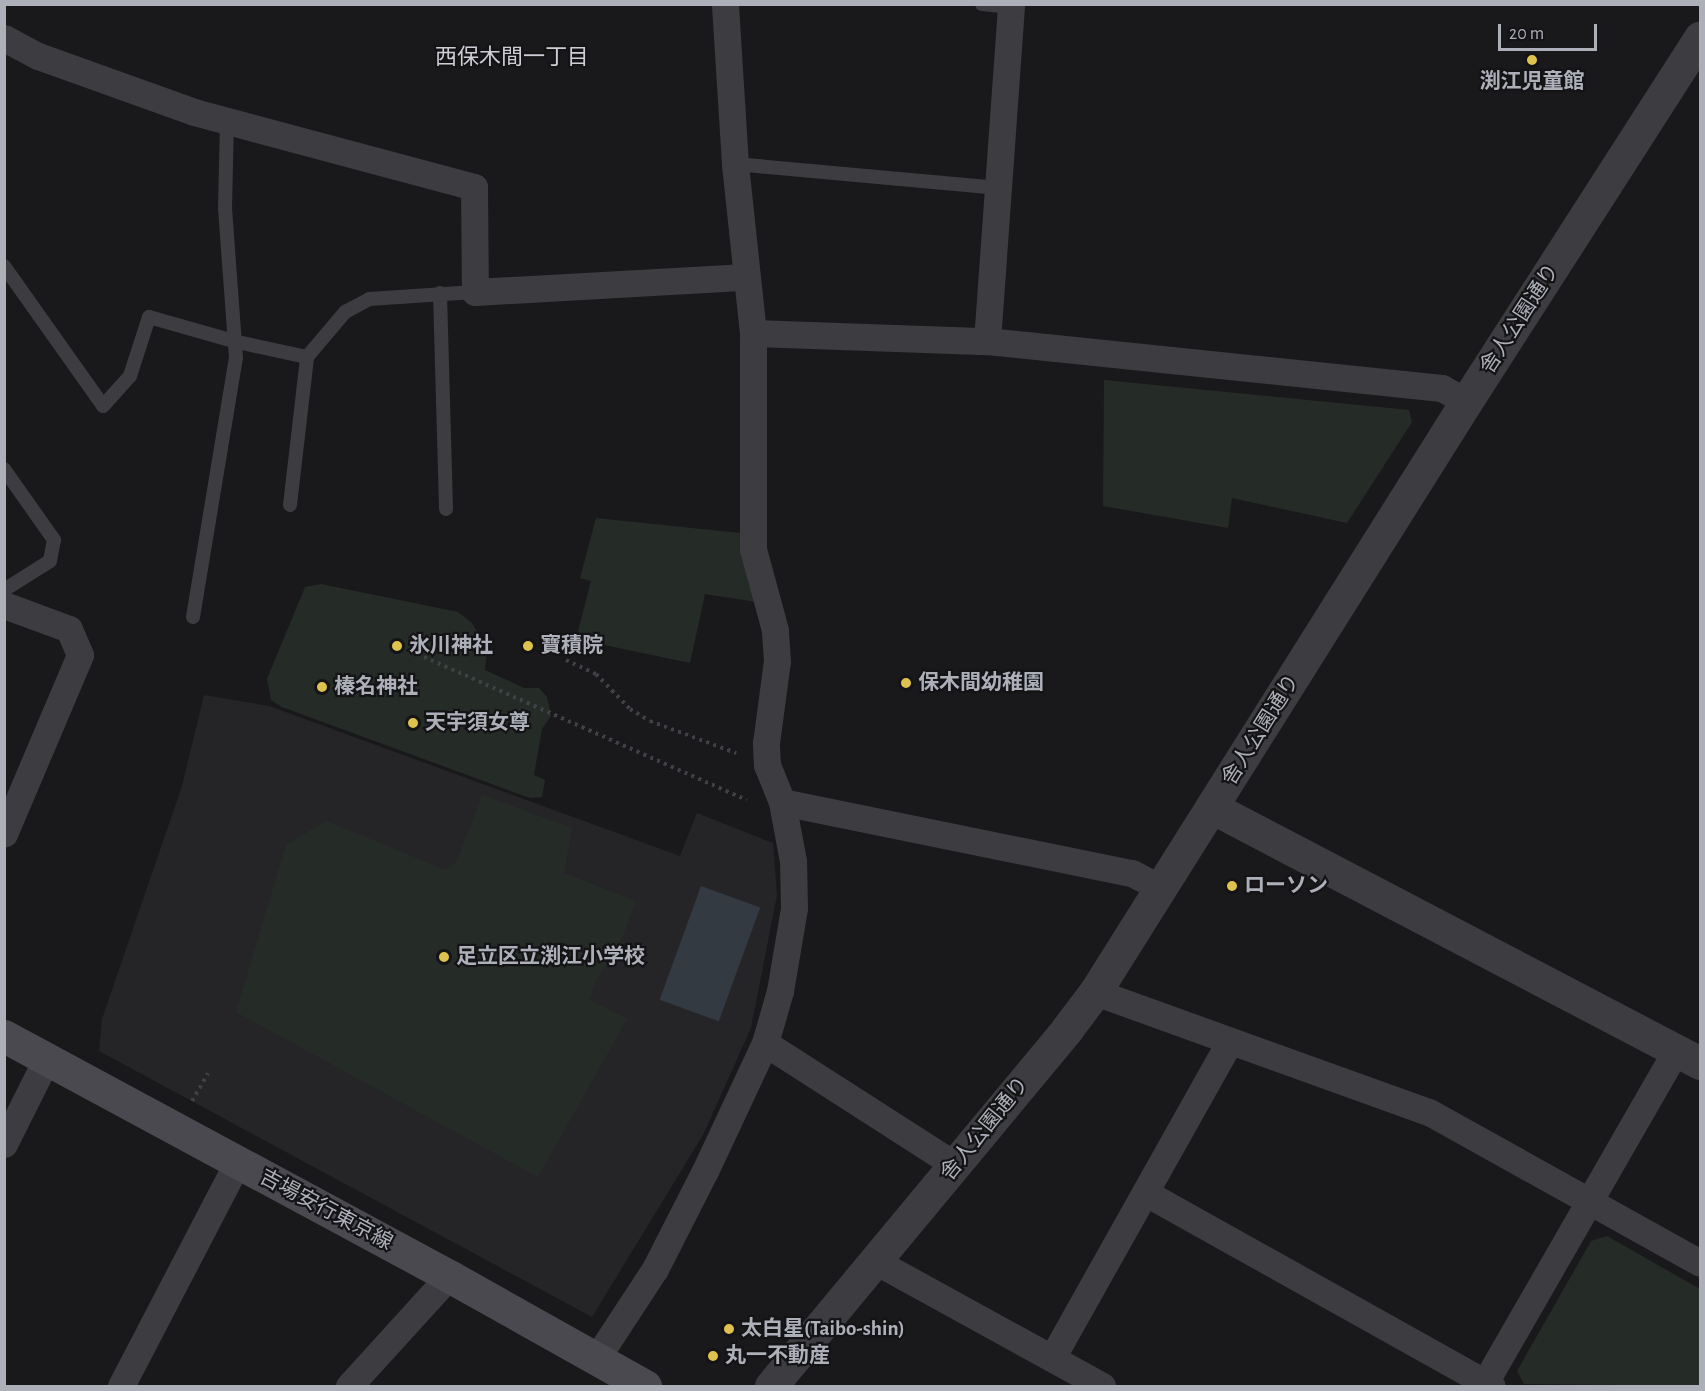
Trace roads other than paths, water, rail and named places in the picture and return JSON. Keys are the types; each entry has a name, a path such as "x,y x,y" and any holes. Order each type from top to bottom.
{"main road":[{"name":"吉場安行東京線","path":"4,1036 449,1276 645,1386"}],"street":[{"path":"596,1359 655,1269 705,1171 765,1043 780,991 794,908 793,861 783,810 767,765 766,743 777,661 775,630 753,549 753,333 735,164 725,4"},
{"path":"987,341 1011,6"},
{"path":"4,38 38,56 194,112 474,187 475,292 747,277"},
{"name":"舎人公園通り","path":"771,1386 1095,992 1466,402 1701,38"},
{"path":"753,333 987,341 1442,388 1466,402"},
{"path":"4,605 69,629 80,655 4,834"},
{"path":"1146,1193 1487,1385 1588,1202 1688,1056 1212,808"},
{"path":"783,810 1132,873 1160,888"},
{"path":"1095,992 1229,1042 1430,1112 1701,1263"},
{"path":"1052,1358 1229,1042"},
{"path":"765,1043 955,1165"},
{"path":"4,1144 47,1058"},
{"path":"121,1386 237,1163"},
{"path":"875,1261 1102,1386"},
{"path":"350,1386 449,1276"}],"lane":[{"path":"982,4 1011,6"},
{"path":"193,617 236,358 233,342 225,209 227,120"},
{"path":"735,164 999,188"},
{"path":"4,266 103,406 130,376 149,317 233,342 307,357"},
{"path":"290,505 307,357 345,312 369,299 475,292"},
{"path":"440,293 446,509"},
{"path":"4,469 54,540 50,561 4,590"}],"place":[{"name":"渕江児童館","path":"1532,60"},
{"name":"氷川神社","path":"397,646"},
{"name":"寶積院","path":"528,646"},
{"name":"保木間幼稚園","path":"906,683"},
{"name":"榛名神社","path":"322,687"},
{"name":"天宇須女尊","path":"413,723"},
{"name":"ローソン","path":"1232,886"},
{"name":"足立区立渕江小学校","path":"444,957"},
{"name":"太白星(Taibo-shin)","path":"729,1329"},
{"name":"丸一不動産","path":"713,1356"}],"district":[{"name":"西保木間一丁目","path":"512,58"}]}
